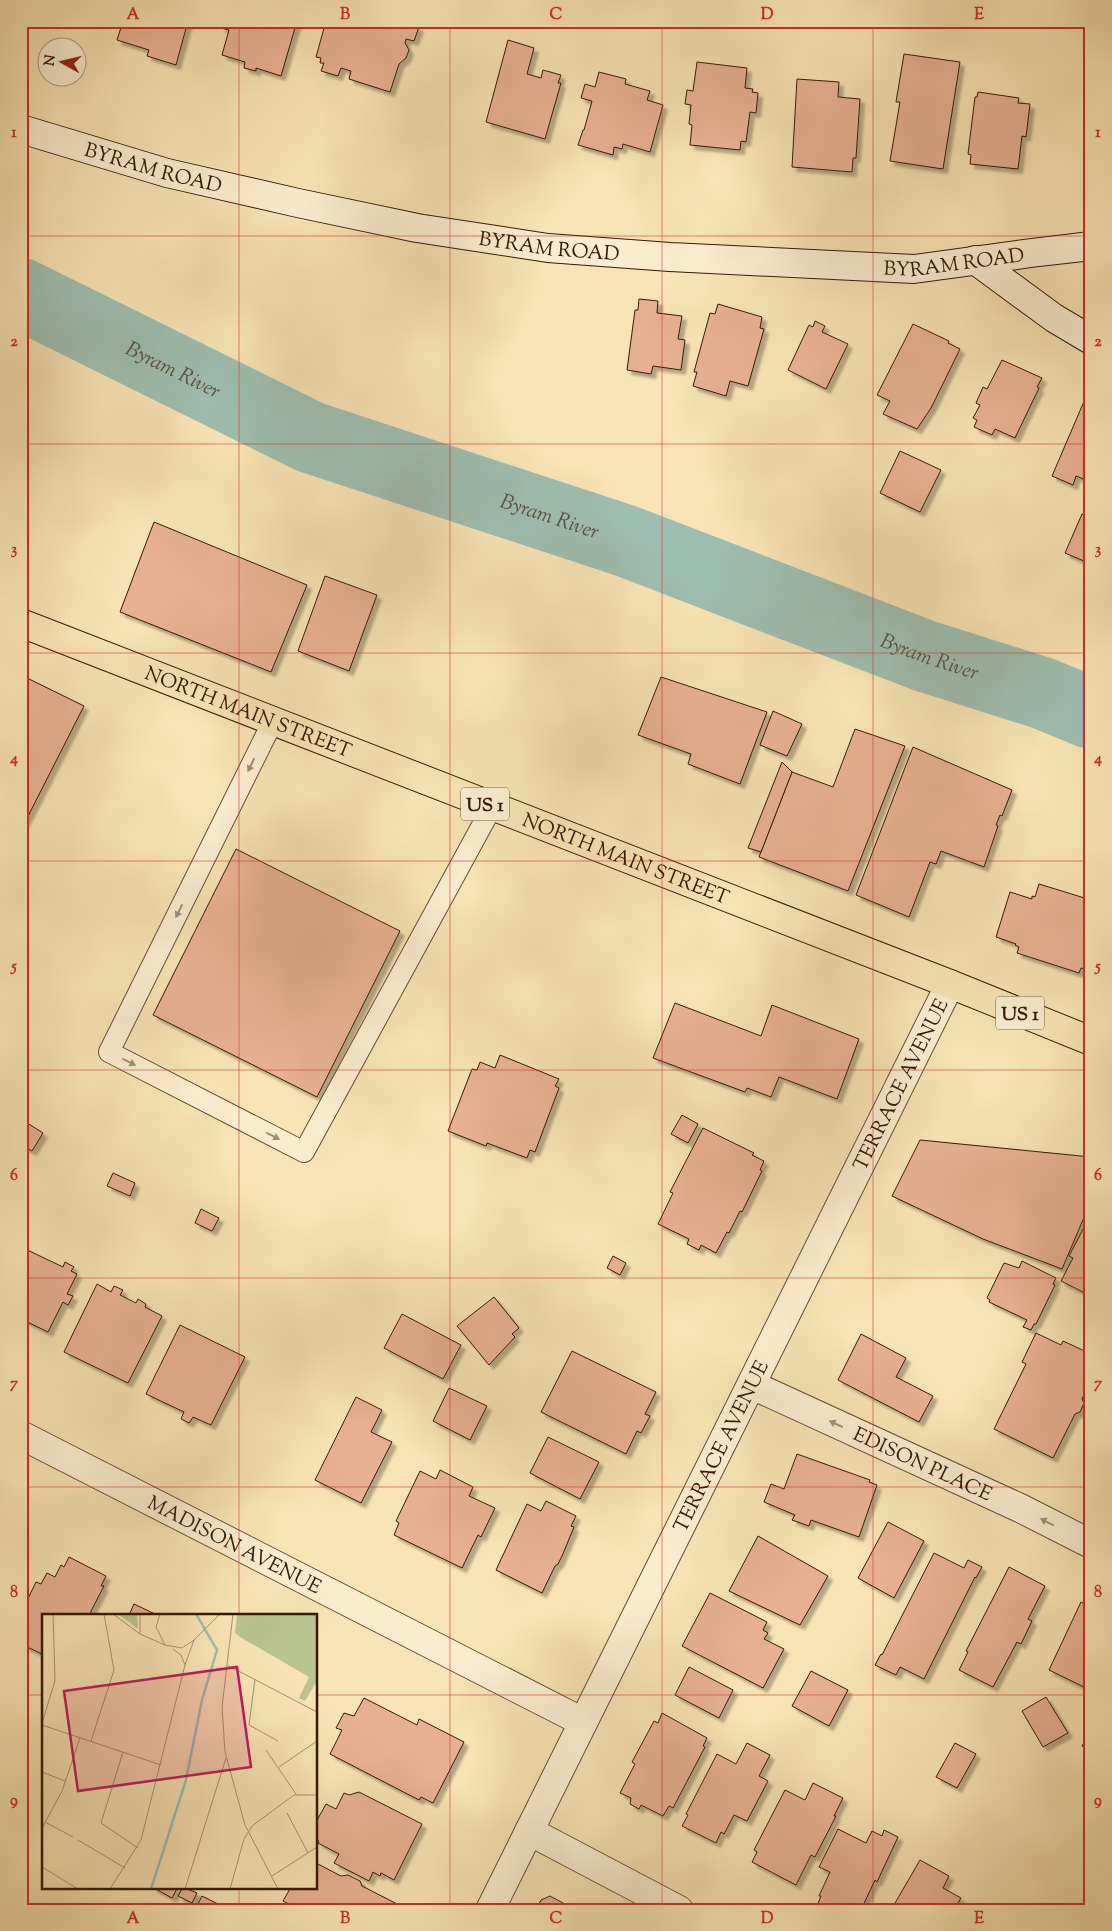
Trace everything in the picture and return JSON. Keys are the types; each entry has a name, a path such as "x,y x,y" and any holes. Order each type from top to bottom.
{"main road":[{"name":"NORTH MAIN STREET","path":"21,623 950,984 1091,1041"}],"street":[{"name":"BYRAM ROAD","path":"21,129 167,172 298,203 417,228 548,248 670,257 914,269 1091,246"},
{"path":"975,260 1054,318 1091,340"},
{"name":"TERRACE AVENUE","path":"490,1910 950,984"},
{"name":"EDISON PLACE","path":"752,1385 1020,1508 1091,1544"},
{"name":"MADISON AVENUE","path":"21,1435 583,1722"},
{"path":"529,1831 679,1910"}],"lane":[{"path":"273,721 109,1052 304,1152 492,807"}],"building":[{"path":"123,21 188,21 176,65 147,56 149,50 117,40"},
{"path":"223,21 297,21 281,76 256,68 256,71 244,68 245,62 222,55 229,30 221,28"},
{"path":"326,21 400,21 419,27 414,41 406,39 405,43 409,50 406,58 399,64 390,92 349,79 351,71 341,68 338,76 321,71 324,63 320,63 321,58 316,57"},
{"path":"508,40 534,48 527,74 541,78 543,70 561,75 558,83 561,83 545,139 486,122"},
{"path":"904,54 960,62 943,169 890,161 900,102 896,102"},
{"path":"697,62 747,68 745,88 753,89 752,92 758,93 756,113 750,112 746,142 741,141 740,150 690,145 692,125 689,124 691,105 685,104 687,90 693,91"},
{"path":"599,72 626,79 625,84 650,91 647,100 663,105 650,152 623,144 622,149 614,147 613,155 578,145 592,101 581,98 585,84 595,87"},
{"path":"797,79 839,82 838,97 860,99 856,158 853,158 852,172 792,167"},
{"path":"978,92 1019,98 1018,103 1030,104 1026,137 1022,136 1018,169 970,164 971,155 968,154 975,97 977,97"},
{"path":"639,299 658,301 657,313 682,316 678,339 685,340 681,370 653,366 651,374 627,370 635,310 638,310"},
{"path":"718,304 762,317 760,328 764,329 748,386 730,381 726,396 693,386 697,372 694,372 710,313 715,314"},
{"path":"815,321 825,326 822,332 848,344 826,389 788,370 809,325 813,327"},
{"path":"913,324 949,341 948,343 960,349 931,408 917,429 883,414 890,401 877,395"},
{"path":"1002,360 1042,378 1015,438 995,429 992,435 974,427 977,420 973,418 980,405 976,403 983,387 987,389"},
{"path":"1085,399 1091,402 1091,482 1076,476 1073,485 1052,476"},
{"path":"900,451 941,470 920,512 880,493"},
{"path":"1082,514 1091,518 1091,564 1065,553"},
{"path":"154,522 307,585 271,672 120,612"},
{"path":"325,576 377,595 349,671 298,651"},
{"path":"21,675 84,706 21,830"},
{"path":"661,677 767,712 740,784 688,764 691,754 638,735"},
{"path":"773,711 802,724 787,756 760,745"},
{"path":"855,729 905,746 848,891 759,857 792,772 833,787"},
{"path":"913,747 1012,790 1002,816 1000,815 996,825 998,826 984,867 941,851 936,864 930,862 909,917 856,895"},
{"path":"782,762 792,772 761,852 748,848"},
{"path":"236,849 400,931 317,1097 153,1015"},
{"path":"1039,884 1091,900 1091,952 1085,969 1081,968 1079,973 1017,953 1019,947 1016,944 996,937 1010,892 1032,899 1032,896 1035,897"},
{"path":"675,1003 761,1036 772,1005 859,1039 837,1099 779,1077 771,1097 747,1088 745,1092 653,1058"},
{"path":"500,1055 559,1079 555,1086 559,1088 535,1152 530,1150 527,1158 487,1143 486,1146 448,1131 472,1069 477,1070 480,1062 495,1068"},
{"path":"682,1115 698,1124 688,1143 671,1134"},
{"path":"24,1121 43,1133 32,1151 21,1145 21,1125"},
{"path":"703,1128 754,1153 752,1155 764,1161 760,1170 762,1171 742,1212 740,1211 716,1253 701,1245 699,1250 687,1244 689,1239 658,1224 673,1193 670,1192"},
{"path":"920,1140 1091,1157 1091,1198 1062,1269 983,1239 892,1196"},
{"path":"113,1173 135,1183 130,1196 107,1186"},
{"path":"201,1209 219,1218 212,1231 195,1223"},
{"path":"1091,1214 1091,1296 1061,1281 1073,1258 1069,1256"},
{"path":"21,1247 63,1267 65,1262 74,1267 71,1271 77,1274 67,1294 73,1296 68,1305 63,1302 48,1332 21,1319"},
{"path":"613,1256 626,1263 620,1275 607,1268"},
{"path":"1022,1261 1056,1278 1053,1284 1055,1285 1036,1324 1034,1324 1031,1330 1023,1327 1027,1320 989,1302 990,1300 987,1298 1004,1263 1019,1268"},
{"path":"97,1284 111,1292 114,1286 123,1290 120,1295 136,1303 138,1299 146,1304 145,1307 162,1316 128,1383 64,1352"},
{"path":"494,1297 519,1328 512,1334 515,1337 489,1365 457,1326"},
{"path":"402,1314 461,1345 443,1379 384,1348"},
{"path":"180,1325 245,1357 211,1425 193,1417 189,1423 181,1419 184,1412 146,1394"},
{"path":"1036,1333 1061,1345 1063,1341 1091,1354 1091,1372 1083,1388 1086,1390 1082,1399 1084,1403 1080,1412 1075,1414 1053,1458 994,1429 1026,1364 1022,1362"},
{"path":"861,1334 906,1358 896,1377 933,1396 919,1422 838,1380"},
{"path":"572,1351 656,1392 645,1414 650,1416 641,1433 637,1431 626,1454 541,1412"},
{"path":"449,1388 487,1406 470,1440 433,1421"},
{"path":"356,1397 382,1410 371,1432 392,1442 361,1503 315,1480"},
{"path":"548,1437 599,1462 580,1499 530,1473"},
{"path":"797,1454 870,1480 869,1482 877,1485 859,1537 811,1520 809,1526 792,1520 795,1515 764,1502 771,1484 784,1489"},
{"path":"440,1470 473,1487 469,1496 495,1508 481,1537 478,1535 462,1568 394,1535 399,1523 396,1521 420,1471 436,1479"},
{"path":"546,1501 576,1516 571,1526 574,1527 562,1556 542,1593 496,1570 527,1504 541,1511"},
{"path":"888,1522 924,1541 894,1598 858,1578"},
{"path":"758,1536 828,1576 800,1625 729,1591"},
{"path":"934,1553 964,1568 968,1560 982,1567 975,1577 924,1679 900,1667 896,1675 875,1665 882,1655"},
{"path":"69,1557 106,1576 101,1586 104,1586 91,1614 42,1614 42,1654 21,1644 24,1634 21,1632 21,1613 36,1582 41,1584 47,1573 55,1577 61,1565 64,1567"},
{"path":"1009,1567 1045,1586 1028,1619 1032,1621 1021,1644 1017,1642 993,1687 959,1670 968,1652 966,1651"},
{"path":"710,1593 767,1622 763,1630 768,1633 764,1639 784,1649 763,1688 682,1646"},
{"path":"1081,1602 1091,1607 1091,1682 1088,1689 1049,1670"},
{"path":"134,1604 155,1614 129,1614"},
{"path":"689,1667 733,1690 719,1718 675,1695"},
{"path":"811,1671 848,1690 829,1726 792,1706"},
{"path":"1046,1697 1068,1733 1043,1747 1022,1711"},
{"path":"364,1698 417,1725 419,1719 464,1742 433,1803 421,1797 419,1800 330,1754 342,1730 336,1728 344,1713 354,1716"},
{"path":"662,1713 707,1738 703,1746 705,1747 673,1808 669,1806 663,1816 641,1805 639,1809 630,1804 631,1798 620,1793 635,1764 632,1762 654,1721 658,1723"},
{"path":"1091,1730 1091,1750 1082,1746"},
{"path":"747,1743 770,1755 759,1776 768,1781 747,1821 734,1815 724,1834 721,1832 716,1843 682,1826 688,1815 686,1814 717,1754 736,1764"},
{"path":"955,1743 976,1754 957,1788 936,1777"},
{"path":"813,1783 843,1798 815,1857 811,1855 796,1885 752,1862 757,1852 754,1850 785,1790 805,1800"},
{"path":"359,1792 422,1824 394,1880 381,1873 380,1876 373,1872 369,1881 334,1863 339,1854 318,1843 318,1818 326,1804 336,1809 344,1793 349,1795"},
{"path":"838,1829 866,1843 872,1831 882,1836 884,1830 898,1837 877,1882 875,1880 861,1910 824,1910 817,1906 821,1896 819,1896 830,1872 819,1867"},
{"path":"920,1860 949,1876 943,1888 961,1898 958,1903 962,1905 959,1910 891,1910"},
{"path":"318,1864 341,1876 348,1875 360,1881 362,1886 399,1905 396,1910 291,1910 293,1906 283,1901 290,1888 318,1888"},
{"path":"154,1888 177,1888 172,1898"},
{"path":"182,1888 197,1893 192,1903 178,1896"},
{"path":"202,1896 230,1910 195,1910"},
{"path":"550,1896 576,1910 536,1910 541,1900"}],"waterway":[{"name":"Byram River","path":"21,294 310,437 626,541 925,656 1042,693 1091,713"}]}
